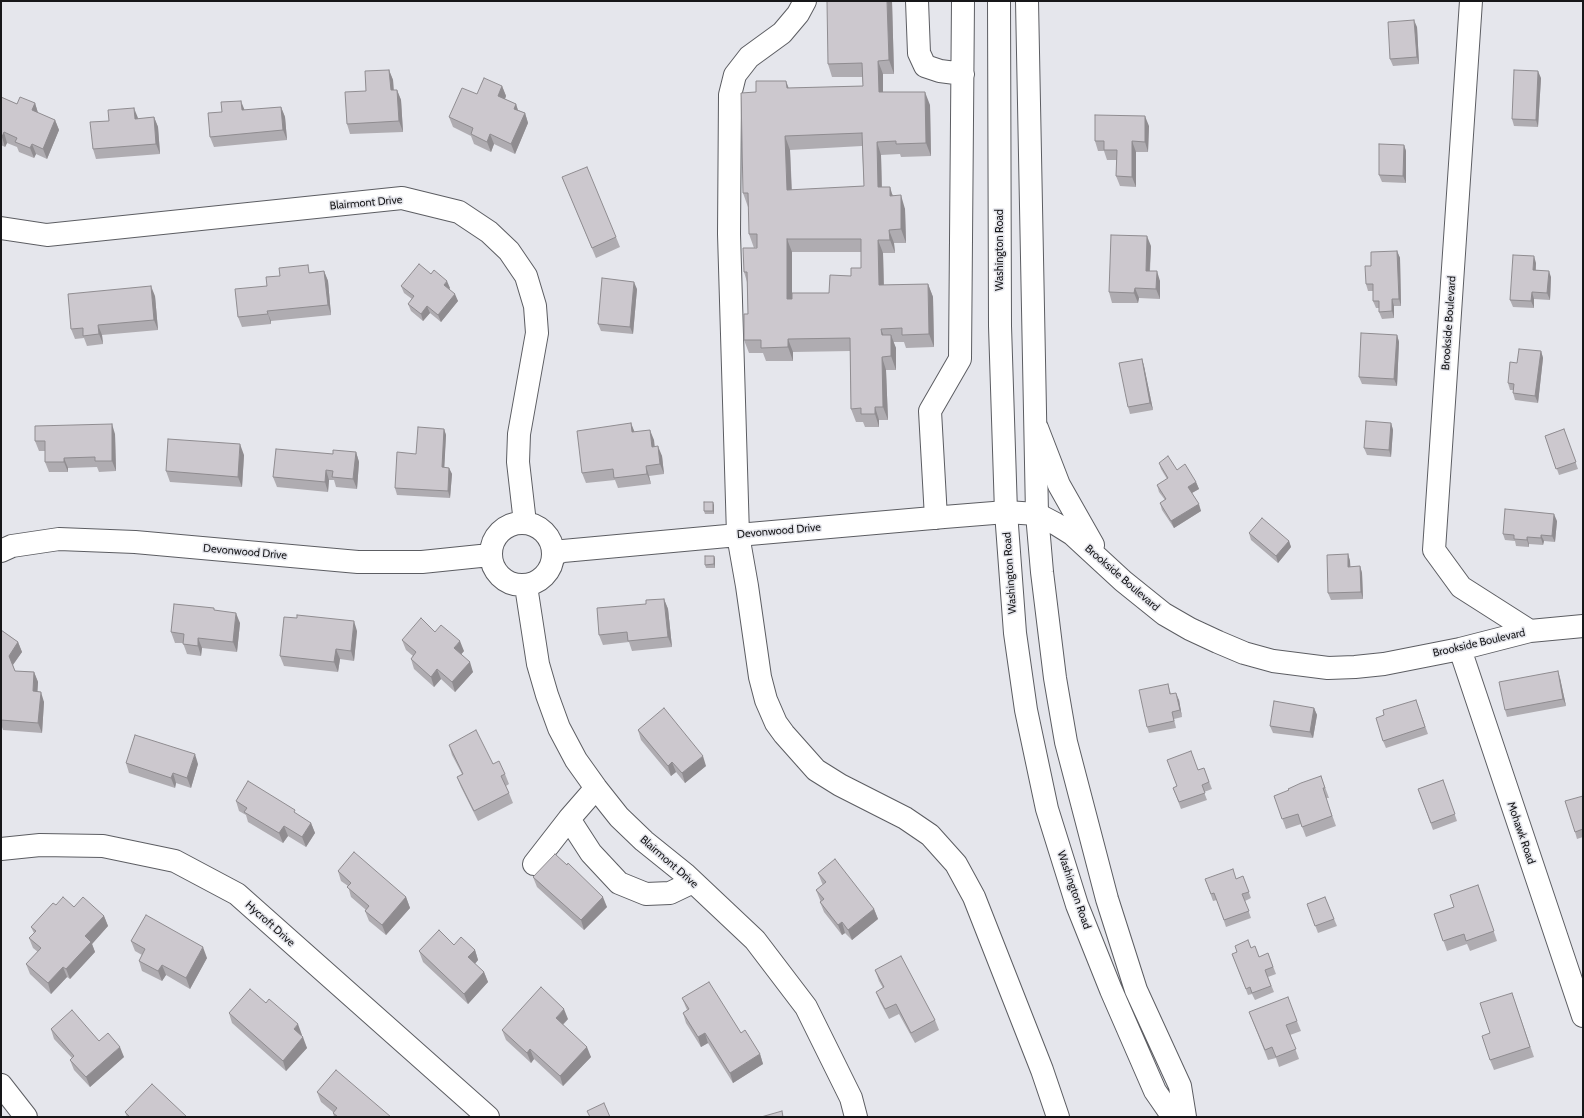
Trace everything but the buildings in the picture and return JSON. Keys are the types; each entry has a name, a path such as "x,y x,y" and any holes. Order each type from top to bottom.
{"street":[{"path":"804,1 798,14 782,33 749,57 735,75 730,94 729,234 738,535 760,676 766,700 776,723 816,770 840,785 905,818 930,835 956,864 974,897 1042,1070 1058,1117"},
{"path":"916,1 918,53 925,66 940,71 963,74"},
{"path":"936,518 930,411 960,359 963,1"},
{"name":"Washington Road","path":"999,1 1000,310 1006,512 1015,633 1026,710 1047,808 1077,905 1155,1091 1173,1117"},
{"path":"1027,1 1037,514 1041,567 1055,678 1072,765 1107,899 1136,990 1180,1086 1185,1117"},
{"name":"Brookside Boulevard","path":"1471,1 1434,550 1461,588 1530,631"},
{"name":"Blairmont Drive","path":"1,228 47,235 402,198 459,212 489,232 509,250 526,276 534,306 537,333 520,434 518,462 524,523"},
{"path":"1035,423 1059,485 1104,563"},
{"name":"Devonwood Drive","path":"554,554 564,551 1006,512 1037,514"},
{"name":"Brookside Boulevard","path":"1037,514 1072,534 1144,599 1170,618 1244,653 1273,661 1328,668 1384,664 1460,649 1530,631"},
{"path":"524,523 534,525 548,536 554,554 552,563 546,574 535,583 526,586 506,582 498,575 492,566 490,555 492,545 497,535 504,528 514,524 524,523"},
{"name":"Devonwood Drive","path":"1,551 12,546 59,539 135,542 358,562 422,562 490,555"},
{"name":"Blairmont Drive","path":"526,586 538,664 559,728 576,760 619,817 693,882 755,940 806,1007 851,1098 856,1117"},
{"path":"1530,631 1583,626"},
{"name":"Mohawk Road","path":"1460,649 1583,1016"},
{"path":"534,864 596,788"},
{"path":"570,819 591,853 619,882 646,894 670,893 693,882"},
{"name":"Hycroft Drive","path":"1,849 40,845 103,846 175,861 237,894 488,1117"},
{"path":"1,1086 26,1117"}]}
